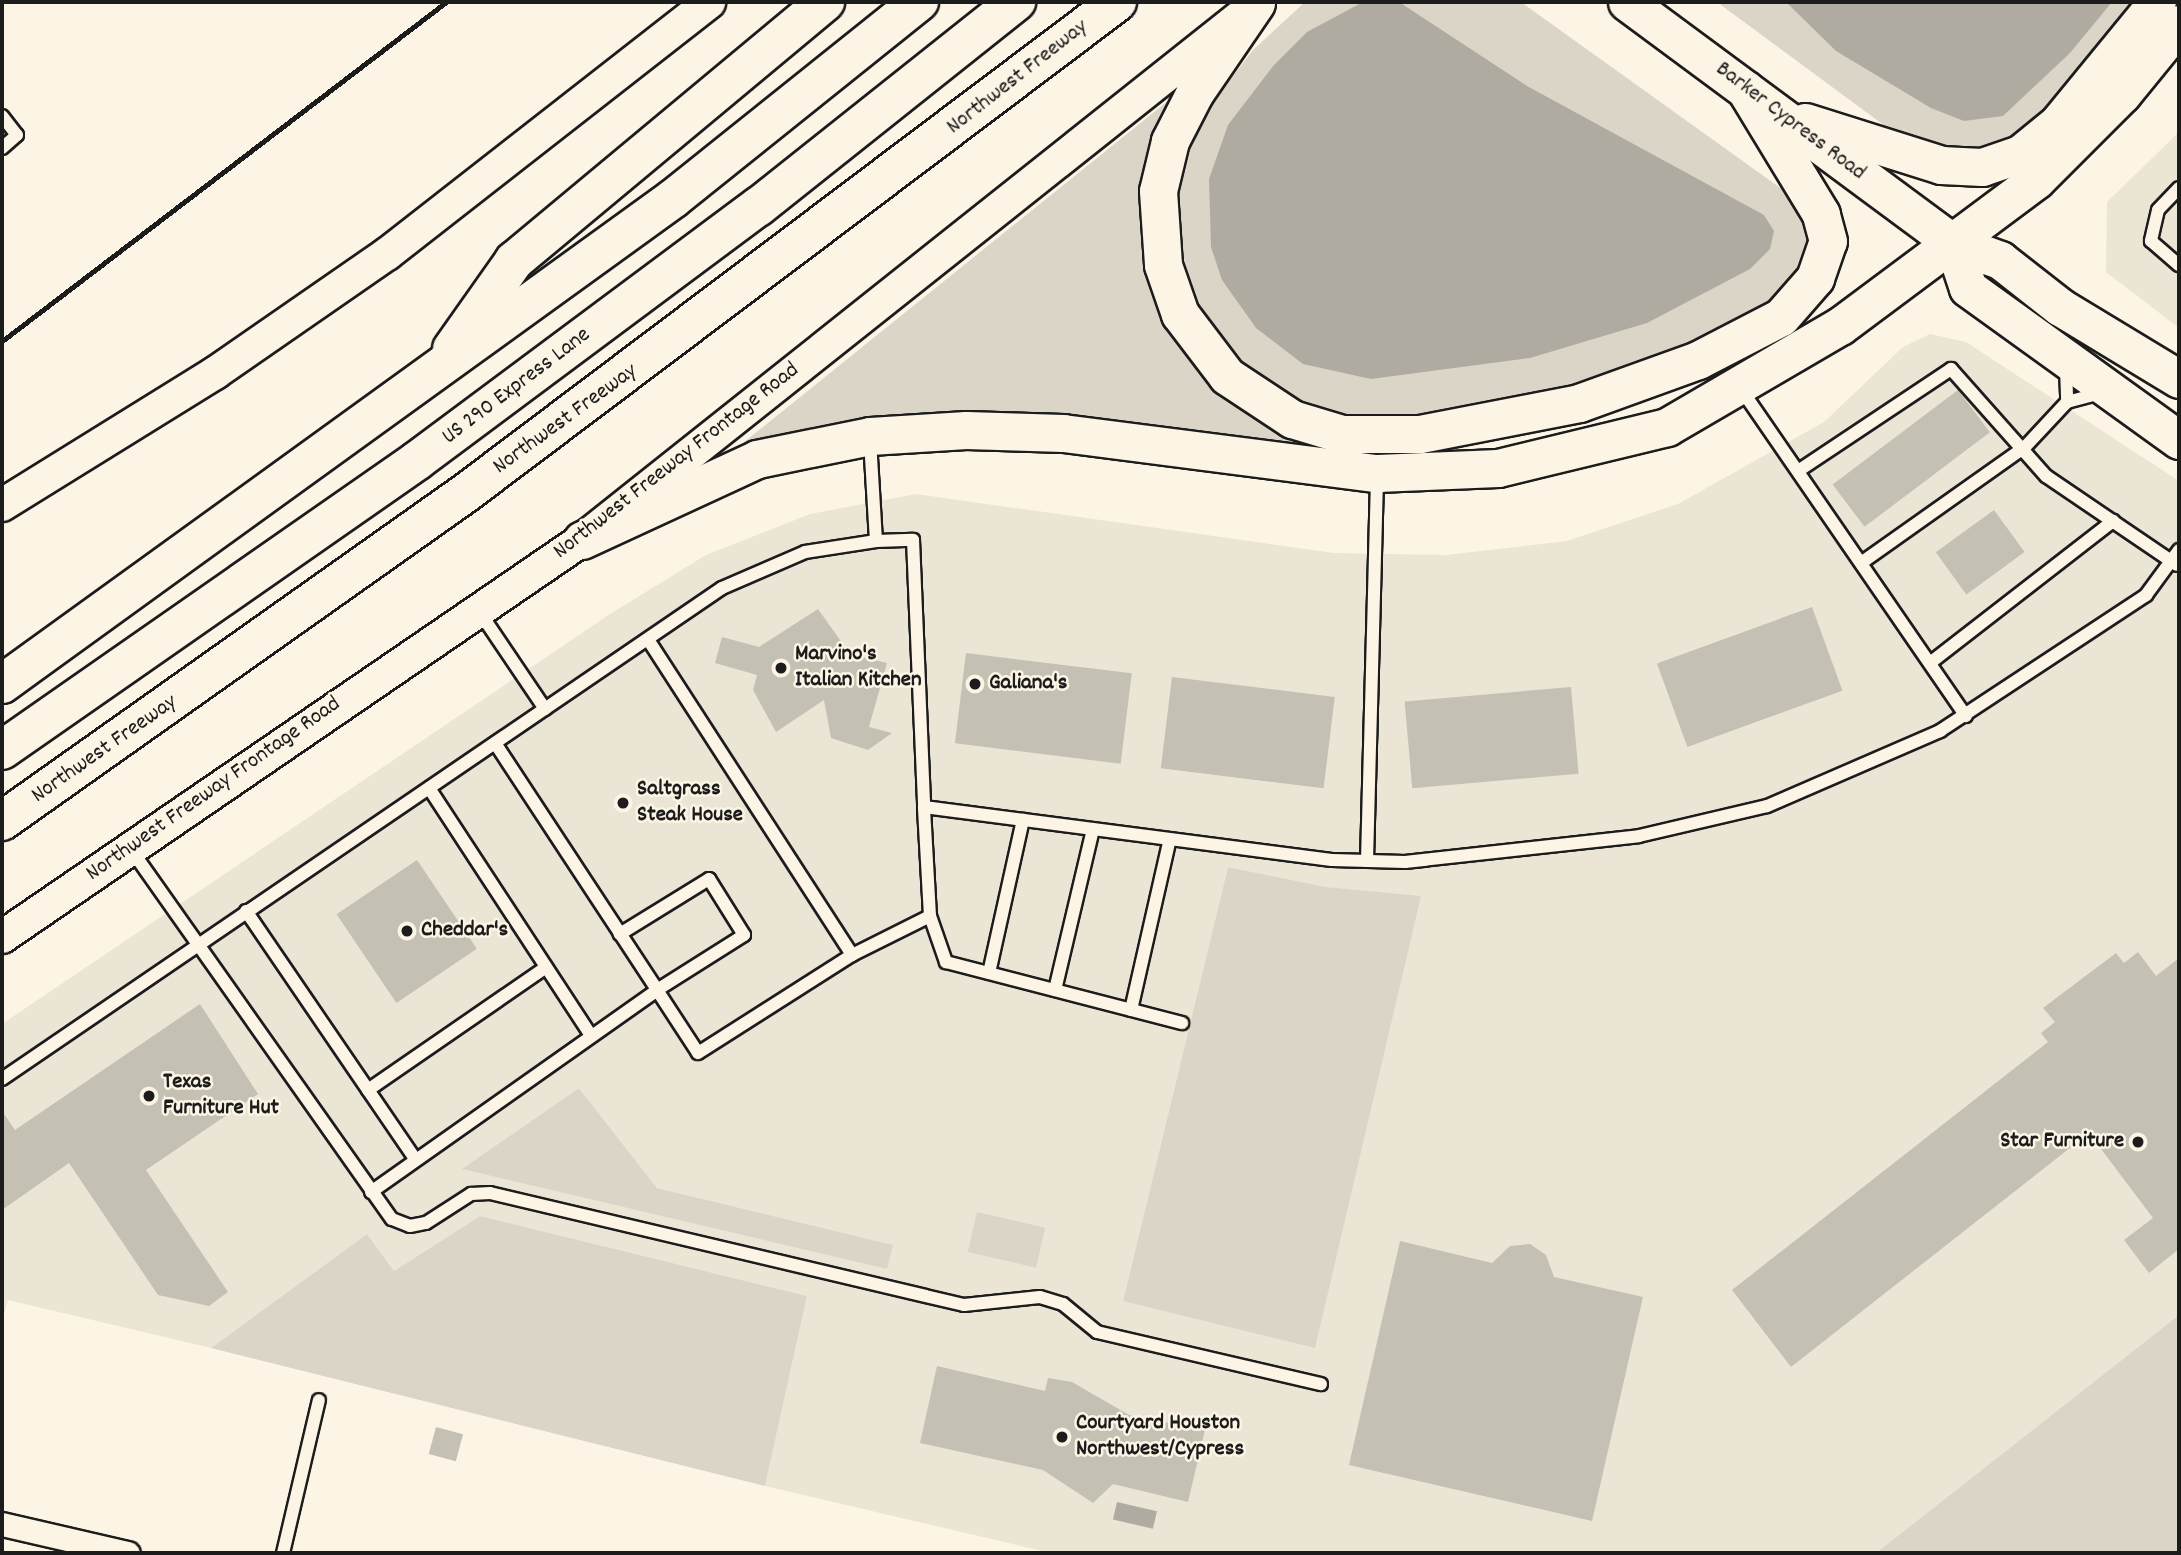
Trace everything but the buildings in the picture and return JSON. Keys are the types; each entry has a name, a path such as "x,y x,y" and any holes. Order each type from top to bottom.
{"highway":[{"path":"434,375 514,261 825,2"},
{"path":"2,684 434,375 674,198 919,2"},
{"name":"US 290 Express Lane","path":"2,750 418,460 758,207 1016,2"},
{"name":"Northwest Freeway","path":"2,821 467,492 1117,2"}],"main road":[{"path":"2,506 215,373 387,254 709,2"},
{"name":"Barker Cypress Road","path":"1627,2 1953,243 2000,260 2060,307 2179,379"},
{"path":"1776,112 1941,165 1982,167 2020,154 2058,122 2157,2"},
{"path":"1257,3 1194,93 1170,141 1158,191 1163,265 1180,314 1227,376 1292,419 1342,434 1420,434 1579,403 1698,360 1781,317 1815,278 1828,241 1821,214 1745,89"},
{"name":"Northwest Freeway Frontage Road","path":"2,937 477,608 582,540 1257,3"},
{"path":"582,540 757,459 870,436 966,430 1063,433 1377,473 1498,468 1667,426 1741,388 1840,326 1953,243 2076,143 2179,24"},
{"path":"1953,243 1968,288 2113,389 2179,440"}],"street":[{"path":"2,1524 128,1553"}],"lane":[{"path":"2,116 17,135 2,148"},
{"path":"2179,188 2158,210 2151,241 2179,265"},
{"path":"2065,356 2067,402"},
{"path":"1798,471 1951,369 2025,447 2046,476 2176,564"},
{"path":"1741,388 1966,716"},
{"path":"1861,563 2025,447 2067,402 2113,389"},
{"path":"870,436 876,541"},
{"path":"1367,861 1377,473"},
{"path":"1930,663 2113,521"},
{"path":"2,1079 197,944 649,641 722,588 805,552 876,541 913,540 930,916 946,962 1182,1023"},
{"path":"924,807 1367,861 1448,858 1639,836 1766,806 1966,716 2146,595 2176,564 2179,550"},
{"path":"477,608 545,709"},
{"path":"649,641 852,955"},
{"path":"495,743 698,1053 852,955 930,916"},
{"path":"429,788 590,1034"},
{"path":"989,973 1023,820"},
{"path":"1055,990 1093,829"},
{"path":"1131,1010 1170,839"},
{"path":"130,848 392,1219 410,1226 426,1223 471,1194 490,1193 964,1305 1040,1297 1063,1304 1097,1332 1321,1384"},
{"path":"372,1192 590,1034 744,935 709,879 620,934"},
{"path":"246,911 416,1160"},
{"path":"368,1090 546,967"},
{"path":"283,1553 319,1401"}],"shaded area":[{"path":"1305,2 1521,2 1793,197 1815,237 1793,292 1721,337 1542,400 1374,422 1292,405 1236,362 1194,303 1176,222 1178,181 1202,116 1253,50"},
{"path":"1363,2 1399,2 1527,86 1764,215 1774,231 1770,249 1750,269 1647,323 1530,358 1371,379 1303,364 1256,328 1222,280 1211,247 1209,179 1228,125 1274,65 1307,32"},
{"path":"1717,2 2142,2 2032,129 2001,148 1967,155 1908,143"},
{"path":"1786,2 2112,2 2070,53 2003,116 1964,121 1931,108 1836,51"},
{"path":"1174,96 1150,257 1296,439 1294,449 972,411 841,426 742,455 738,447"},
{"path":"2179,132 2179,328 2106,272 2107,202"},
{"path":"1930,334 1966,342 2179,481 2179,1315 1876,1553 1051,1553 765,1486 807,1296 480,1216 394,1271 367,1234 211,1348 8,1300 2,1322 2,1024 610,614 706,555 810,514 916,494 1334,553 1446,555 1567,541 1678,504 1824,422 1903,347","holes":["1228,867 1326,887 1421,897 1123,1301","579,1088 657,1188 893,1245 463,1169"]},
{"path":"1228,867 1326,887 1421,896 1315,1348 1123,1301"},
{"path":"579,1088 657,1188 893,1245 887,1269 462,1169"},
{"path":"977,1212 1045,1228 1036,1268 968,1252"},
{"path":"480,1216 807,1296 765,1486 211,1348 367,1234 394,1271"},
{"path":"2179,1315 2179,1553 1876,1553"},
{"path":"1117,1502 1157,1511 1153,1529 1113,1520"}],"railway":[{"path":"2,341 446,2"}],"place":[{"name":"Marvino's Italian Kitchen","path":"781,668"},
{"name":"Galiana's","path":"975,684"},
{"name":"Saltgrass Steak House","path":"623,803"},
{"name":"Cheddar's","path":"407,931"},
{"name":"Texas Furniture Hut","path":"149,1096"},
{"name":"Star Furniture","path":"2138,1142"},
{"name":"Courtyard Houston Northwest/Cypress","path":"1062,1437"}]}
